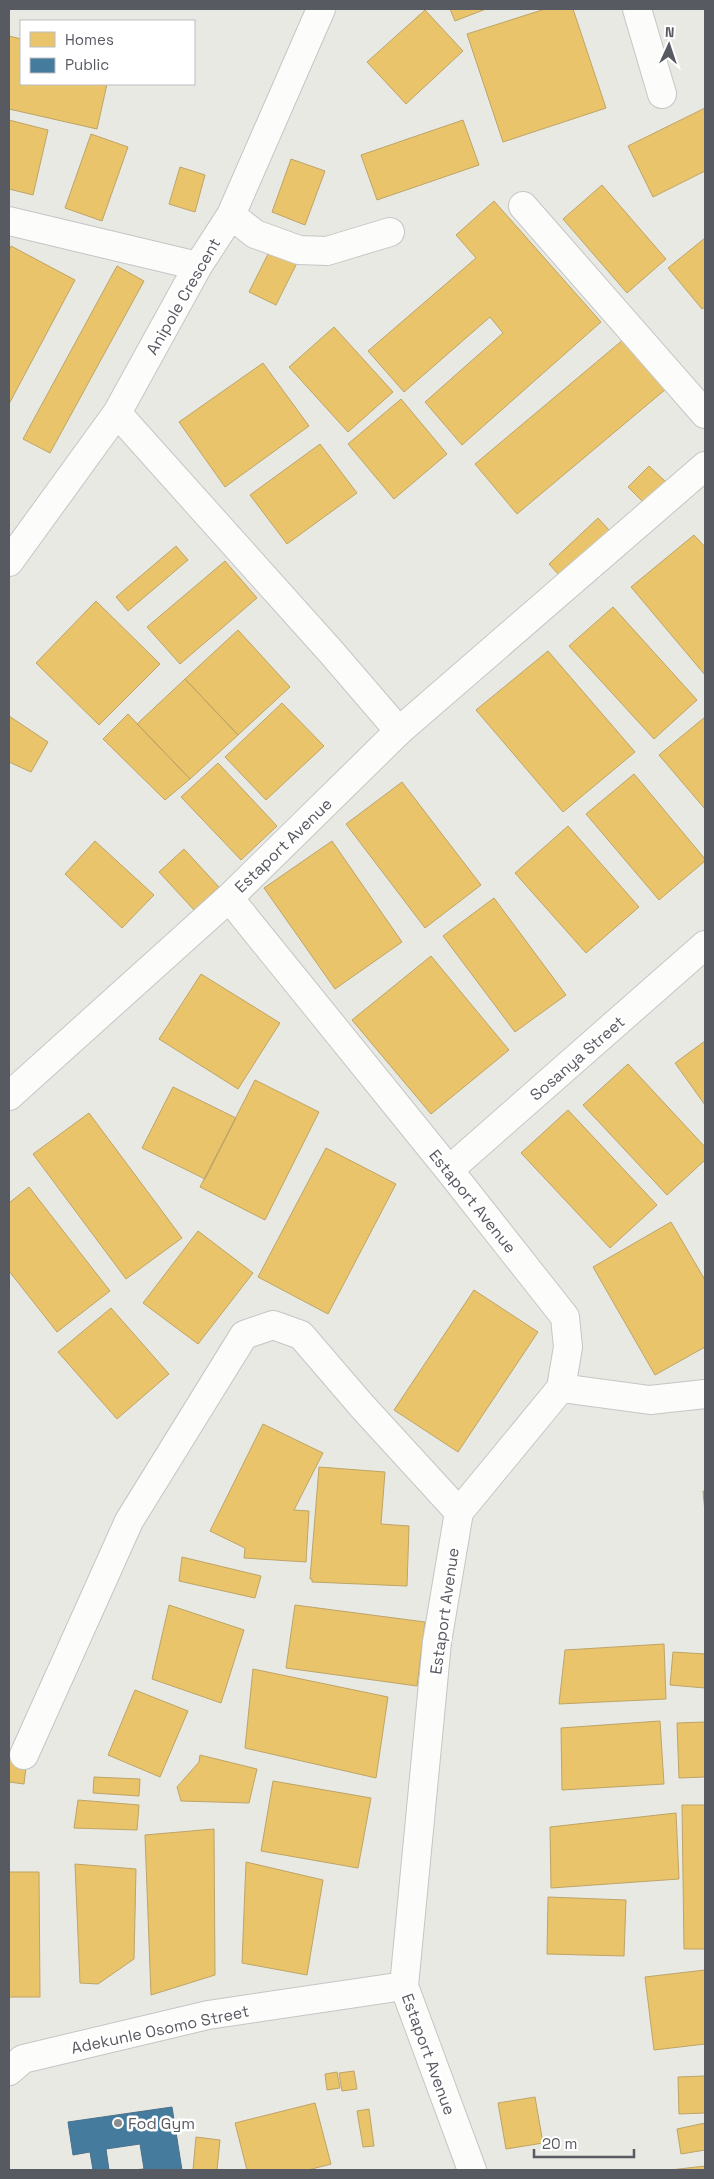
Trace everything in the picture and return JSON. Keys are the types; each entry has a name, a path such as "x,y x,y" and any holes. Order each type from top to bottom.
{"street":[{"name":"Anipole Crescent","path":"9,562 117,413 198,266 231,214 321,9"},
{"path":"637,9 662,94"},
{"path":"523,206 705,414"},
{"path":"231,214 255,234 300,250 327,251 390,232"},
{"path":"9,222 198,266"},
{"path":"117,413 332,652 399,731"},
{"name":"Estaport Avenue","path":"472,2170 404,1986 437,1642 459,1512 561,1388 568,1346 565,1318 449,1170 229,898 399,731 705,466"},
{"path":"9,1096 229,898"},
{"name":"Sosanya Street","path":"449,1170 705,945"},
{"path":"24,1755 129,1521 244,1335 273,1325 301,1335 362,1406 459,1512"},
{"path":"561,1388 650,1400 705,1394"},
{"name":"Adekunle Osomo Street","path":"9,2071 22,2059 208,2015 404,1986"}],"building: Homes":[{"path":"450,9 486,9 455,21"},
{"path":"545,9 573,9 606,108 503,142 467,34"},
{"path":"425,10 463,51 406,104 367,62"},
{"path":"9,36 20,39 20,85 107,85 97,129 9,109"},
{"path":"705,108 705,171 653,197 628,146"},
{"path":"9,120 48,130 33,195 9,189"},
{"path":"463,120 479,165 377,200 361,155"},
{"path":"91,134 128,147 102,221 65,208"},
{"path":"291,159 325,171 305,225 272,212"},
{"path":"180,167 205,175 195,212 169,204"},
{"path":"602,185 666,259 627,293 563,219"},
{"path":"494,201 601,322 462,445 425,402 503,333 490,317 404,392 368,351 476,258 456,235"},
{"path":"705,238 705,307 702,309 668,268"},
{"path":"11,246 75,280 9,404 9,250"},
{"path":"271,248 298,261 276,305 249,292"},
{"path":"117,266 144,281 50,453 23,439"},
{"path":"334,327 393,392 348,432 289,367"},
{"path":"624,339 666,389 517,514 475,464"},
{"path":"263,363 309,426 225,487 179,422"},
{"path":"401,399 447,454 394,499 348,444"},
{"path":"320,444 357,493 287,544 250,495"},
{"path":"649,466 668,484 646,505 628,487"},
{"path":"598,518 609,530 560,576 549,564"},
{"path":"694,535 705,547 705,675 631,587"},
{"path":"176,546 188,560 128,611 116,597"},
{"path":"225,561 257,598 180,664 147,627"},
{"path":"96,601 160,664 99,725 36,663"},
{"path":"613,607 697,700 654,739 569,646"},
{"path":"238,630 290,687 238,735 185,679"},
{"path":"548,651 635,752 563,812 476,710"},
{"path":"185,679 238,735 190,779 137,724"},
{"path":"282,703 324,746 266,800 225,757"},
{"path":"128,714 190,779 165,800 103,739"},
{"path":"9,716 48,742 31,772 9,762"},
{"path":"705,717 705,809 659,755"},
{"path":"218,763 277,826 241,860 181,797"},
{"path":"634,774 705,859 659,900 586,814"},
{"path":"402,782 481,885 425,928 346,824"},
{"path":"568,826 639,907 586,953 515,873"},
{"path":"95,841 154,895 122,928 65,874"},
{"path":"332,841 402,942 335,989 264,888"},
{"path":"184,849 219,887 194,910 159,872"},
{"path":"494,898 566,995 515,1032 443,936"},
{"path":"431,956 509,1050 431,1114 352,1020"},
{"path":"201,974 280,1023 238,1089 159,1039"},
{"path":"705,1041 705,1105 675,1063"},
{"path":"628,1064 705,1147 705,1160 667,1195 583,1105"},
{"path":"255,1080 319,1112 265,1220 200,1187"},
{"path":"173,1087 236,1118 205,1179 142,1148"},
{"path":"568,1110 657,1205 610,1248 521,1153"},
{"path":"89,1113 182,1238 126,1279 33,1154"},
{"path":"326,1148 396,1184 328,1314 258,1277"},
{"path":"29,1187 110,1291 57,1332 9,1271 9,1203"},
{"path":"671,1222 705,1280 705,1347 655,1375 593,1267"},
{"path":"198,1231 253,1273 198,1344 143,1303"},
{"path":"474,1290 538,1332 458,1452 394,1410"},
{"path":"111,1308 169,1374 117,1419 58,1352"},
{"path":"263,1424 323,1453 294,1510 309,1511 306,1562 244,1558 245,1548 210,1531"},
{"path":"319,1467 385,1472 381,1524 409,1526 407,1586 312,1582 312,1579 310,1579"},
{"path":"703,1491 705,1491 705,1512"},
{"path":"182,1557 261,1576 255,1598 179,1581"},
{"path":"169,1605 244,1630 221,1703 152,1679"},
{"path":"295,1605 425,1622 417,1686 286,1668"},
{"path":"664,1644 666,1699 559,1704 565,1650"},
{"path":"673,1652 705,1654 705,1688 670,1685"},
{"path":"253,1669 388,1697 376,1778 245,1748"},
{"path":"135,1690 188,1711 160,1777 108,1755"},
{"path":"660,1721 664,1784 562,1790 561,1728"},
{"path":"705,1722 705,1777 679,1778 677,1723"},
{"path":"200,1755 257,1769 249,1803 181,1801 177,1787 199,1762"},
{"path":"9,1757 27,1759 24,1784 9,1782"},
{"path":"94,1777 140,1779 139,1796 93,1793"},
{"path":"273,1781 371,1798 358,1868 261,1851"},
{"path":"78,1800 139,1805 137,1830 74,1828"},
{"path":"682,1805 705,1805 705,1949 684,1949"},
{"path":"676,1813 679,1879 551,1888 550,1827"},
{"path":"214,1829 215,1975 151,1995 145,1835"},
{"path":"246,1862 323,1880 307,1975 242,1963"},
{"path":"75,1864 136,1869 134,1959 98,1984 80,1983"},
{"path":"9,1872 39,1872 40,1997 9,1997"},
{"path":"548,1897 626,1900 624,1956 547,1954"},
{"path":"705,1970 705,2044 654,2050 645,1977"},
{"path":"354,2071 357,2089 342,2091 339,2073"},
{"path":"337,2072 340,2088 327,2090 325,2074"},
{"path":"705,2076 705,2113 679,2114 678,2077"},
{"path":"535,2097 543,2143 506,2149 498,2103"},
{"path":"315,2103 331,2164 308,2170 247,2170 235,2123"},
{"path":"369,2109 374,2146 363,2147 357,2111"},
{"path":"705,2123 705,2150 681,2154 677,2129"},
{"path":"196,2137 220,2140 217,2170 193,2170"},
{"path":"705,2166 705,2170 670,2170"}],"building: Public":[{"path":"172,2107 182,2170 133,2170 144,2169 140,2144 106,2149 109,2170 93,2170 90,2152 73,2155 68,2122"}],"place":[{"name":"Fod Gym","path":"118,2123"}]}
